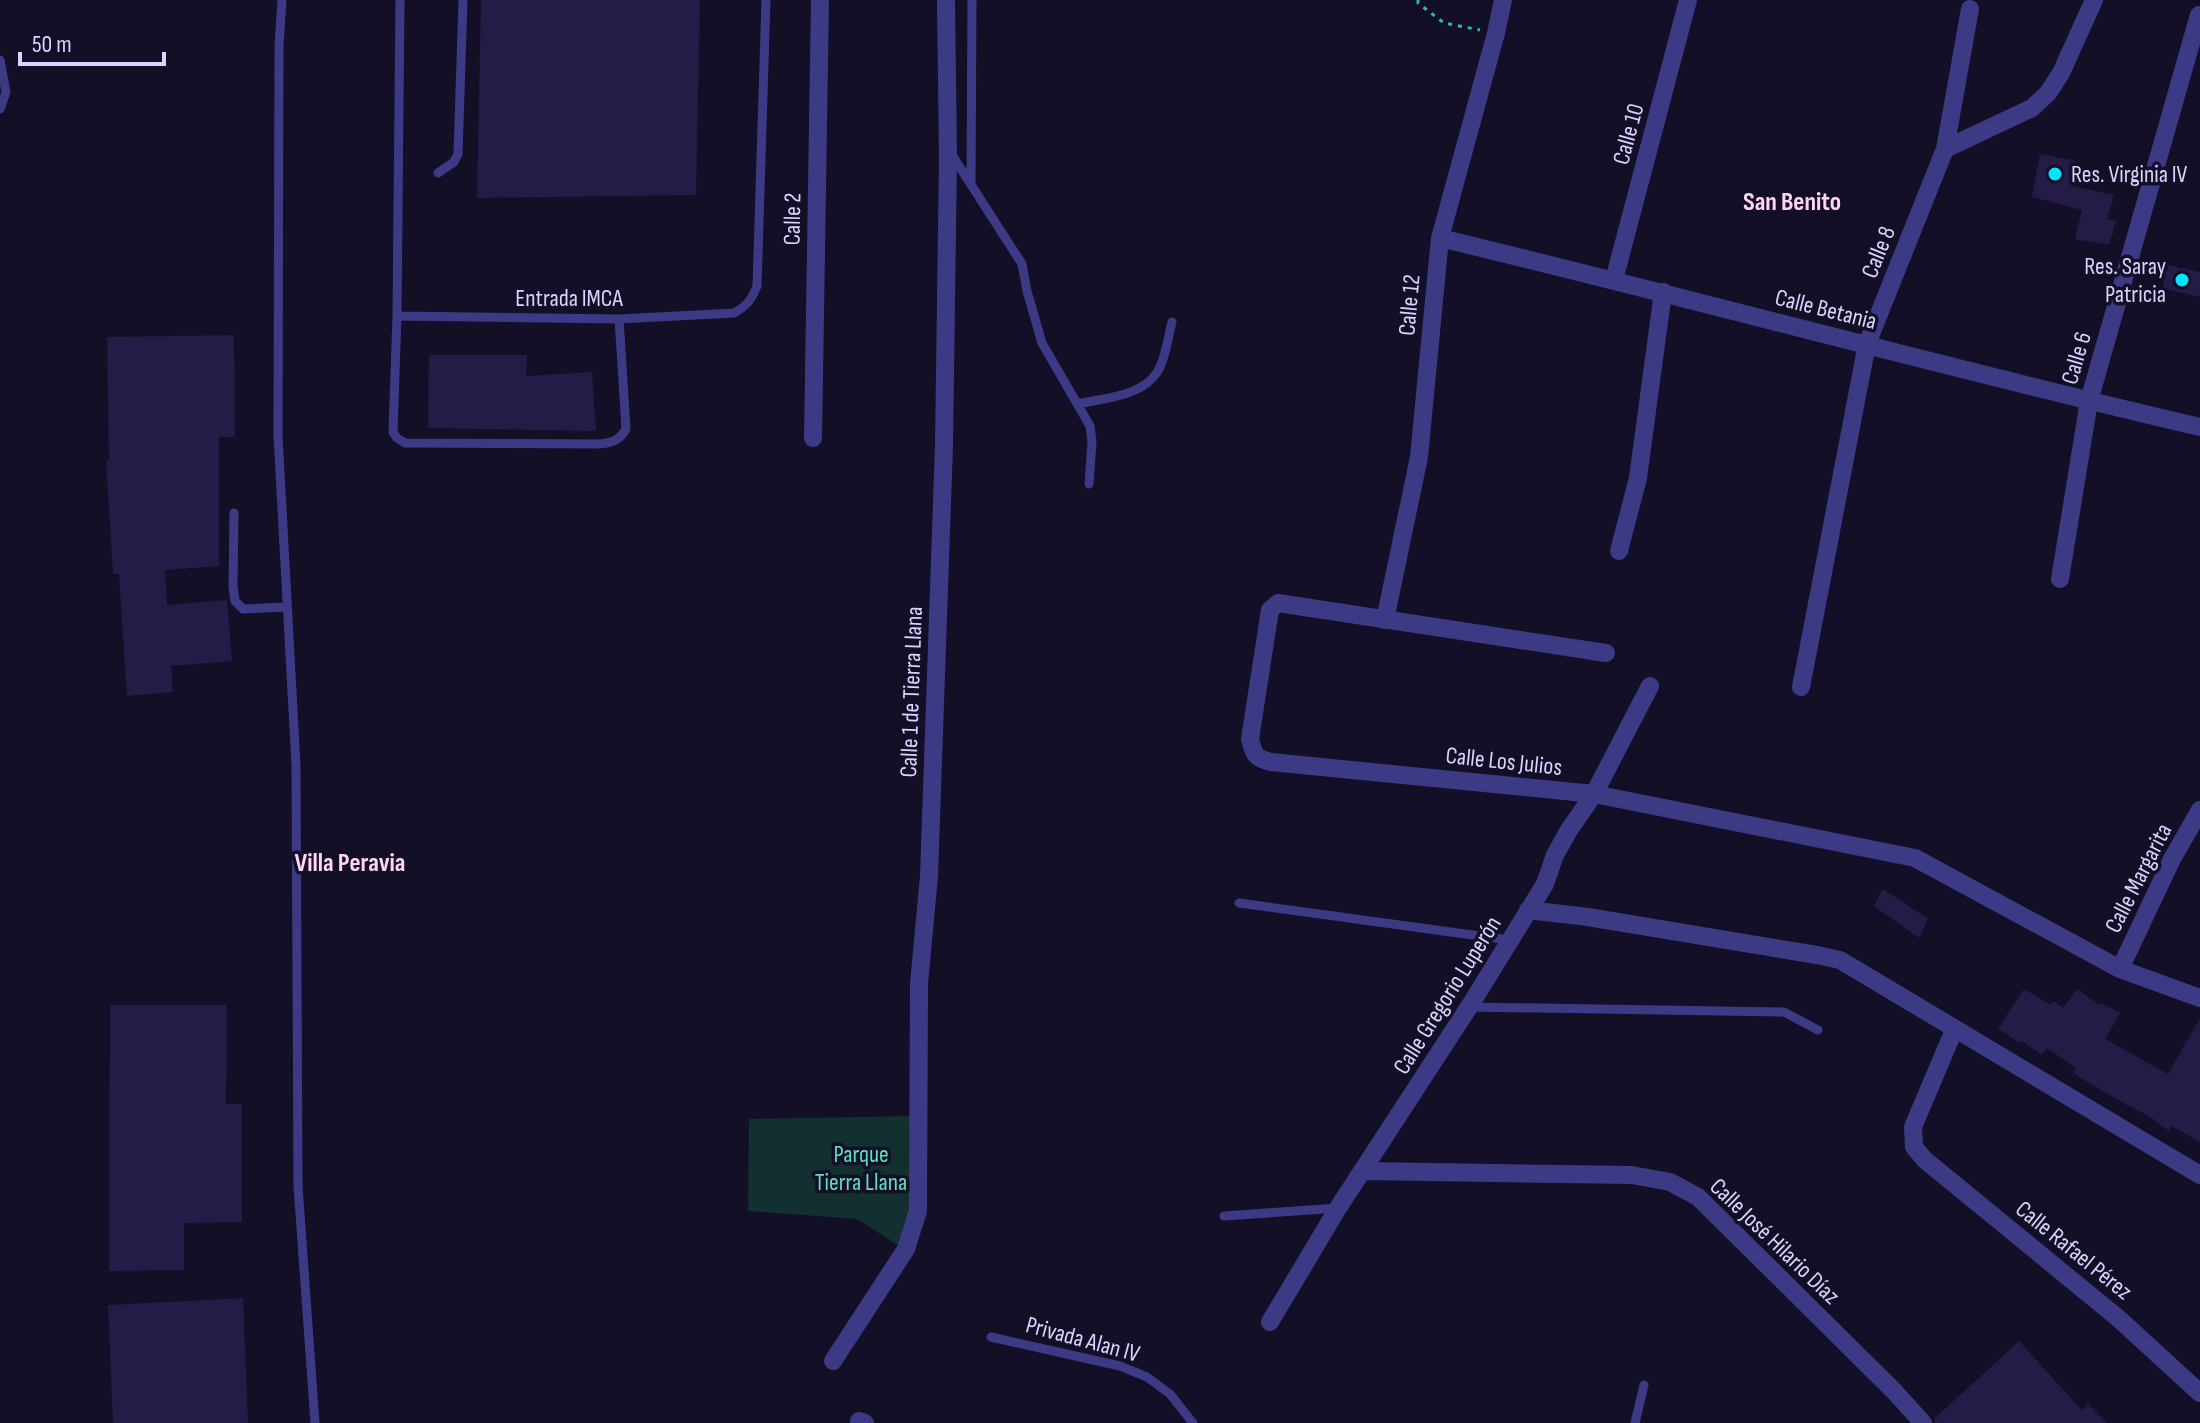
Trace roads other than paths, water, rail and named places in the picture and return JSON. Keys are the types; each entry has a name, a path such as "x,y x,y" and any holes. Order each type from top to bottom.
{"street":[{"name":"Calle 2","path":"813,438 820,0"},
{"name":"Calle 1 de Tierra Llana","path":"833,1361 906,1249 918,1211 919,984 929,876 944,445 948,149 946,0"},
{"name":"Calle 12","path":"1385,620 1419,457 1440,238 1503,0"},
{"name":"Calle 10","path":"1614,280 1688,0"},
{"path":"1945,149 2032,108 2048,93 2061,73 2094,0"},
{"name":"Calle 8","path":"1801,687 1867,344 1945,149 1970,9"},
{"name":"Calle 6","path":"2060,579 2089,401 2199,15"},
{"name":"Calle Betania","path":"1440,238 2200,427"},
{"path":"1619,551 1638,478 1663,292"},
{"name":"Calle Los Julios","path":"1606,653 1278,603 1270,610 1250,739 1254,754 1261,760 1271,762 1594,794 1915,858 2120,969 2200,998"},
{"name":"Calle Gregorio Luperón","path":"1270,1322 1338,1208 1545,884 1555,855 1594,794 1650,686"},
{"name":"Calle Margarita","path":"2120,969 2172,859 2200,810"},
{"path":"1528,910 1588,917 1840,960 2200,1175"},
{"name":"Calle Rafael Pérez","path":"1954,1030 1913,1127 1914,1147 1925,1160 2118,1318 2200,1393"},
{"name":"Calle José Hilario Díaz","path":"1364,1171 1632,1175 1670,1182 1698,1197 1923,1423"}],"lane":[{"path":"282,0 279,46 278,436 296,765 298,1186 315,1423"},
{"path":"400,0 393,432 397,438 405,443 599,444 622,438 626,429 619,319"},
{"path":"438,173 454,162 458,154 463,0"},
{"name":"Entrada IMCA","path":"397,316 619,319 734,313 745,307 757,286 766,0"},
{"path":"971,183 972,0"},
{"path":"0,60 6,92 0,109"},
{"path":"948,149 1022,264 1042,343 1090,426 1089,484"},
{"path":"1078,404 1134,391 1148,382 1158,371 1172,322"},
{"path":"234,513 235,601 243,609 287,607"},
{"path":"1239,903 1509,940"},
{"path":"1469,1007 1784,1012 1818,1030"},
{"path":"1224,1216 1338,1208"},
{"name":"Privada Alan IV","path":"991,1337 1120,1366 1147,1377 1170,1394 1193,1423"},
{"path":"1635,1423 1644,1385"}],"place":[{"name":"Res. Virginia IV","path":"2055,174"},
{"name":"Res. Saray Patricia","path":"2182,280"}],"district":[{"name":"San Benito","path":"1792,201"},
{"name":"Villa Peravia","path":"350,862"}],"park label":[{"name":"Parque Tierra Llana","path":"861,1168"}]}
